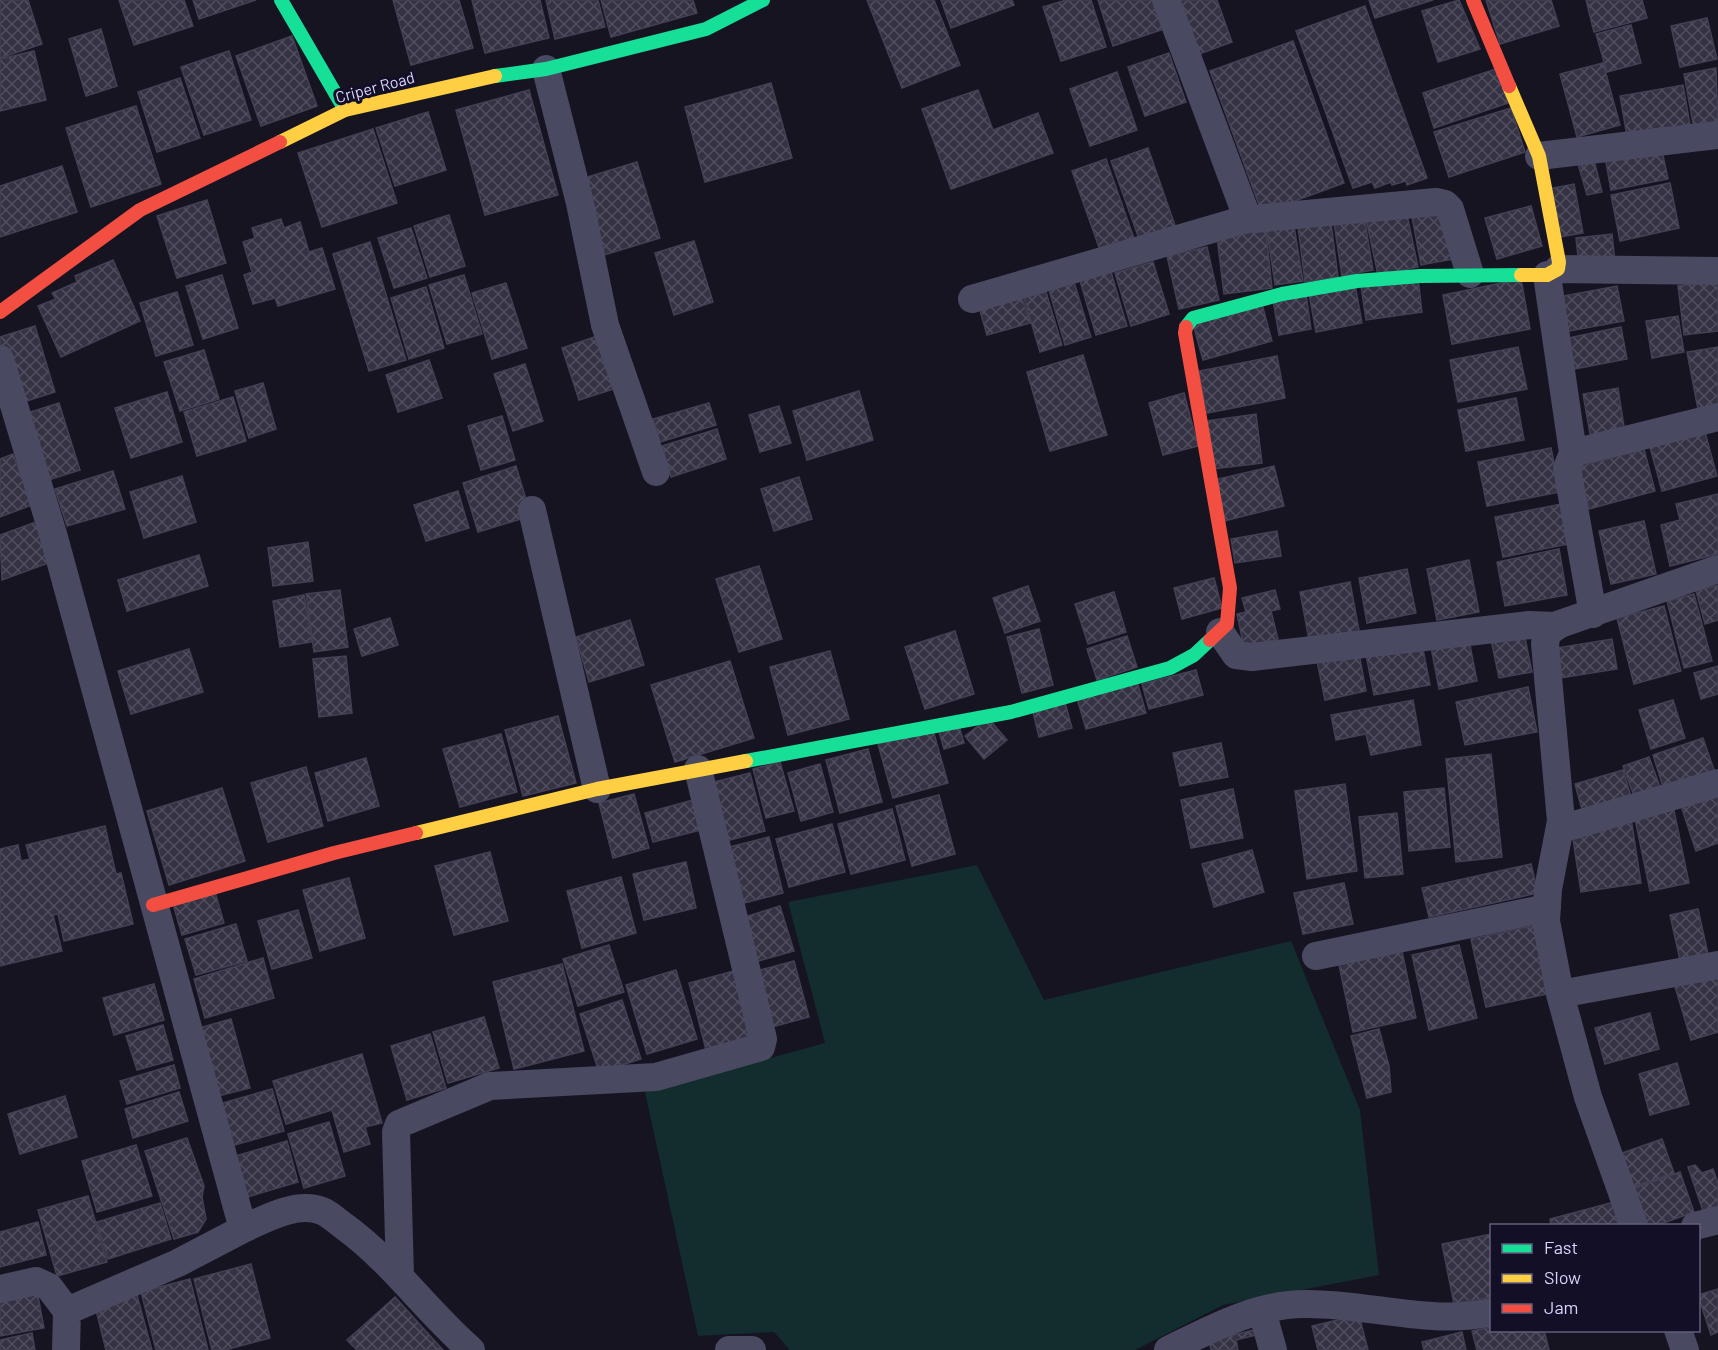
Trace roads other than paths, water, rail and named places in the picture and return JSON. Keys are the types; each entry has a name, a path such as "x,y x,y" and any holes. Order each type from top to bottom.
{"street":[{"path":"281,0 345,110"},
{"name":"Criper Road","path":"0,312 140,210 345,110 469,80 546,69 706,29 763,0"},
{"path":"1166,0 1244,213 1250,218"},
{"path":"1473,0 1539,156 1559,262 1552,272 1573,453 1567,468 1593,614"},
{"path":"546,69 580,203 606,325 656,472"},
{"path":"1539,156 1718,135"},
{"path":"972,299 1250,218 1436,202 1445,204 1450,209 1470,274"},
{"path":"153,905 334,854 597,789 1011,712 1170,668 1194,655 1227,624 1230,588 1185,333 1187,324 1193,318 1297,290 1378,279 1552,272 1718,271"},
{"path":"0,359 53,534 243,1229"},
{"path":"1573,453 1718,417"},
{"path":"531,510 597,789"},
{"path":"1633,1224 1588,1097 1560,994 1546,921 1560,829 1553,720 1544,658 1547,633 1557,626 1718,569"},
{"path":"1220,632 1236,655 1252,657 1529,625 1557,626"},
{"path":"400,1276 396,1132 399,1124 490,1086 656,1077 761,1047 763,1039 698,769"},
{"path":"1560,829 1718,783"},
{"path":"1316,956 1547,908"},
{"path":"1560,994 1718,964"},
{"path":"67,1311 178,1263 275,1214 304,1209 322,1210 369,1244 450,1332 471,1350"},
{"path":"1700,1225 1718,1220"},
{"path":"0,1289 36,1281 43,1283 67,1311 66,1350"},
{"path":"1168,1350 1229,1320 1262,1311 1304,1304 1426,1316 1490,1312"},
{"path":"1262,1311 1273,1350"},
{"path":"1678,1332 1685,1350"},
{"path":"729,1350 752,1350"}]}
